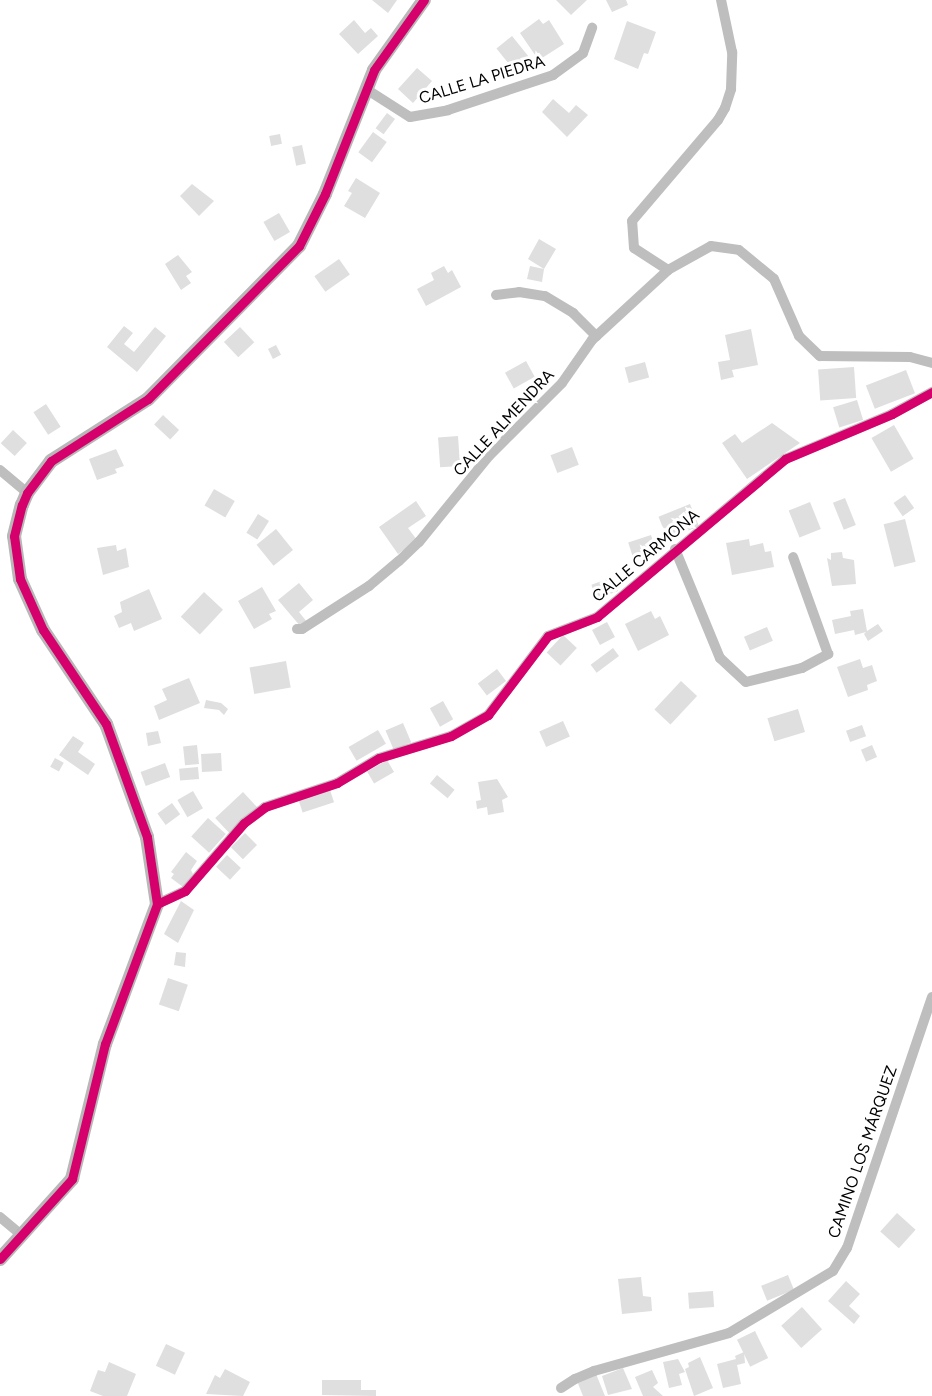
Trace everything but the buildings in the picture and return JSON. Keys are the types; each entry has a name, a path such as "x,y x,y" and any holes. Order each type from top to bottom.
{"street":[{"path":"0,1259 72,1179 105,1044 157,904 147,837 106,724 43,630 20,579 14,536 27,493 51,461 148,399 289,257 307,231 325,194 374,70 424,0"},
{"path":"668,270 634,248 632,221 718,120 725,108 731,90 732,52 721,0"},
{"name":"CALLE LA PIEDRA","path":"366,90 410,117 448,110 553,75 583,54 592,28"},
{"name":"CALLE ALMENDRA","path":"297,629 302,629 369,586 419,542 489,456 562,383 596,336 668,270 711,246 739,250 774,279 799,336 820,356 910,357 932,363"},
{"path":"496,295 519,292 544,296 573,313 596,336"},
{"name":"CALLE CARMONA","path":"157,904 185,891 243,822 265,807 337,783 379,758 451,736 488,715 548,636 597,617 675,549 785,459 892,414 932,392"},
{"path":"0,470 27,493"},
{"path":"675,549 720,658 746,682 802,668 828,654 793,557"},
{"name":"CAMINO LOS MÁRQUEZ","path":"561,1388 594,1371 729,1333 833,1271 847,1248 932,997"},
{"path":"0,1217 23,1236"}],"cycle path":[{"path":"0,1259 72,1179 105,1044 157,904 147,837 106,724 43,630 20,579 14,536 22,505 27,493 51,461 148,399 299,246 325,194 374,70 424,0"},
{"path":"157,904 185,891 244,823 265,807 337,783 379,758 451,736 488,715 548,636 597,617 785,459 892,414 932,392"}]}
